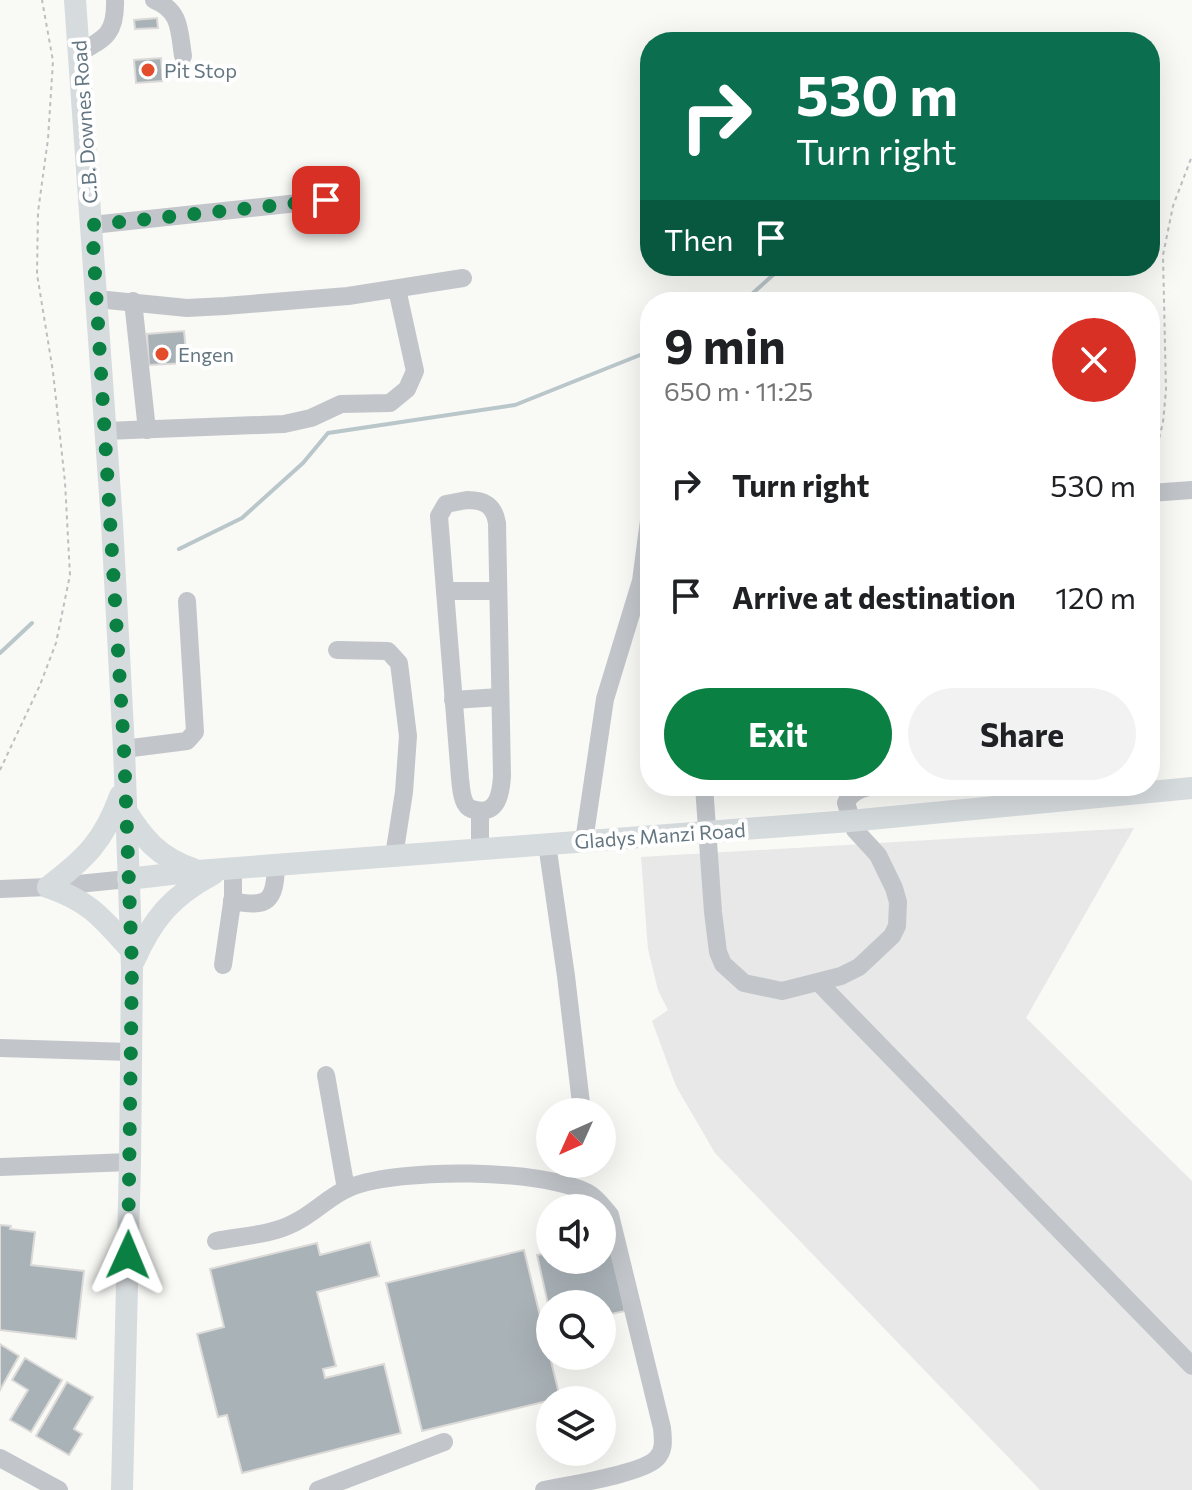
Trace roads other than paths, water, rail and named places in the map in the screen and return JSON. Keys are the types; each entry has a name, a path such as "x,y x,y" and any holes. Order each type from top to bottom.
{"main road":[{"name":"C.B. Downes Road","path":"75,0 97,299 124,749 131,959 130,1171 122,1490"},
{"path":"48,887 76,867 98,844 124,784"},
{"name":"Gladys Manzi Road","path":"1160,788 1192,788"},
{"name":"Gladys Manzi Road","path":"128,879 197,871 850,821 1066,796"},
{"path":"124,808 152,848 197,871"},
{"path":"48,887 75,897 92,908 131,959 164,910 196,883 227,869"}],"street":[{"path":"79,53 113,28 115,0"},
{"path":"154,0 172,10 178,22 183,56"},
{"path":"92,225 326,200"},
{"path":"97,299 187,308 348,296 463,278"},
{"path":"105,431 284,424 311,418 341,404 390,403 407,389 415,371 397,289"},
{"path":"133,301 147,430"},
{"path":"1160,492 1192,490"},
{"path":"467,500 488,504 495,513 496,591 502,776 496,804 486,811 480,811 468,807 463,796 439,516 446,504 467,500"},
{"path":"584,841 605,699 640,584"},
{"path":"445,591 496,591"},
{"path":"124,749 187,741 195,732 187,601"},
{"path":"337,650 388,651 399,663 408,736 404,792 394,856"},
{"path":"453,700 500,697"},
{"path":"704,796 716,939 723,964 736,978 758,987 782,991 841,976 873,956 892,936 899,916 898,902 886,870 850,821 846,803 850,796"},
{"path":"480,811 480,850"},
{"path":"547,844 580,1098"},
{"path":"232,901 252,905 267,901 274,891 276,865"},
{"path":"223,965 232,901 227,869"},
{"path":"0,889 128,879"},
{"path":"819,983 1192,1366"},
{"path":"0,1048 130,1052"},
{"path":"326,1075 346,1189"},
{"path":"0,1167 130,1171"},
{"path":"216,1241 295,1223 346,1189 381,1179 427,1174 534,1179 590,1194 610,1215 662,1428 662,1451 656,1459 636,1469 544,1490"},
{"path":"318,1490 444,1442"},
{"path":"0,1458 59,1490"}],"waterway":[{"path":"754,292 772,276"},
{"path":"179,549 242,518 303,463 328,433 515,405 640,355"},
{"path":"0,653 32,623"}],"place":[{"name":"Pit Stop","path":"148,70"},
{"name":"Engen","path":"162,354"}]}
